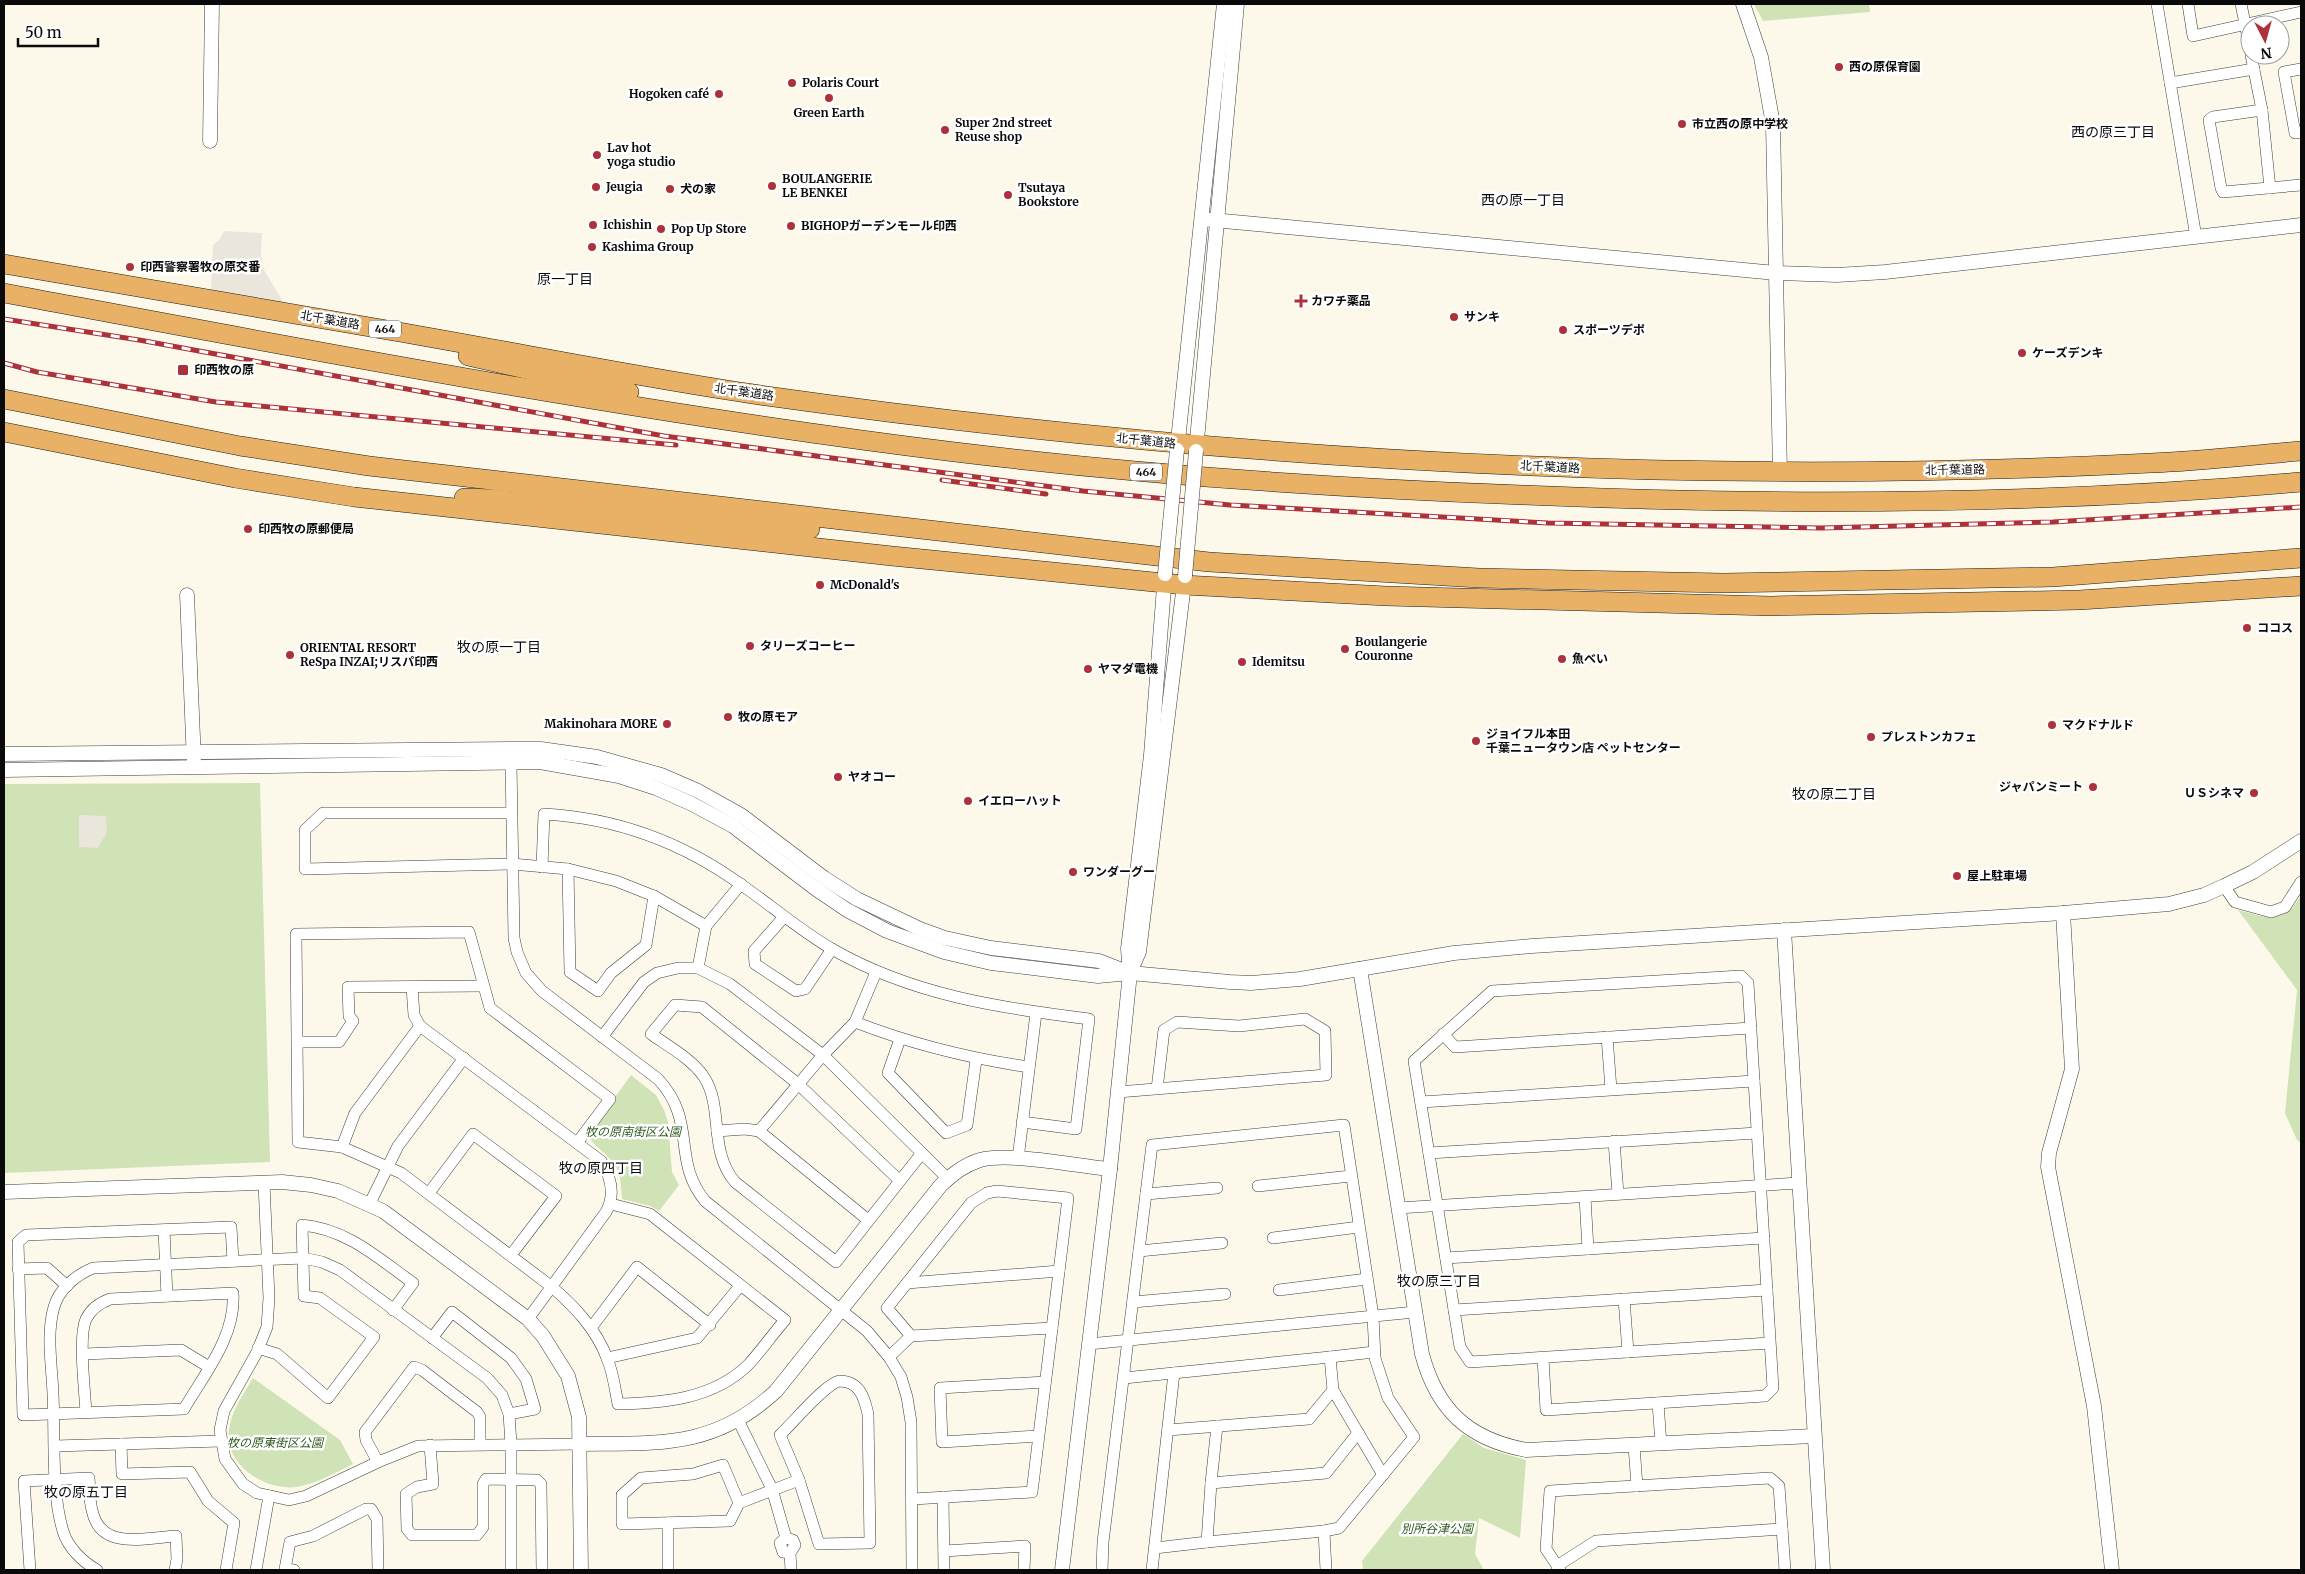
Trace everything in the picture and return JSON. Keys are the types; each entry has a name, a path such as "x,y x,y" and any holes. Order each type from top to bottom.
{"highway":[{"name":"北千葉道路","path":"4,264 396,331 667,381 766,396 1177,447 1397,460 1627,470 1780,473 2157,463 2301,451"},
{"name":"464","path":"4,293 705,418 957,452 1153,472 1374,489 1606,499 1777,502 2016,498 2168,492 2301,482"},
{"path":"396,331 423,345 500,364 663,399 705,418"},
{"path":"4,399 240,446 369,466 1208,562 1479,578 1724,583 2053,576 2301,558"},
{"path":"4,432 235,478 354,497 892,556 1386,596 1771,606 2079,600 2301,586"},
{"path":"354,497 494,498 691,520 886,535 933,531"}],"street":[{"path":"210,141 212,4"},
{"path":"1130,973 1139,952 1184,580 1197,448 1209,219 1224,4"},
{"path":"1062,1570 1118,1092 1130,973 1128,949 1151,755 1164,579 1177,447 1237,4"},
{"path":"1743,4 1761,57 1773,124 1780,473"},
{"path":"2157,4 2196,237"},
{"path":"2188,4 2193,36 2240,26"},
{"path":"2288,15 2301,12"},
{"path":"2253,65 2262,110 2270,188"},
{"path":"2170,83 2254,68"},
{"path":"2301,69 2284,72 2295,133 2301,132"},
{"path":"2262,110 2213,117 2209,120 2218,180 2223,192 2301,185"},
{"path":"1209,219 1776,273 1837,275 1885,272 2301,225"},
{"path":"187,595 194,768"},
{"path":"4,754 512,749 571,752 606,759 660,775 720,802 824,878 875,909 920,929 945,938 991,948 1099,961 1130,973"},
{"path":"4,770 540,762 594,770 656,788 683,800 733,826 847,910 915,942 944,952 991,963 1098,976 1130,973 1251,983 1300,979 1488,949 2063,913 2169,904 2204,895 2224,886 2253,872 2301,841"},
{"path":"511,763 514,938 517,952 526,973 542,991 658,1079 674,1099 682,1120 686,1165 689,1176 705,1201 867,1331 889,1357 901,1378 907,1397 911,1422 912,1570"},
{"path":"511,813 323,813 305,830 305,869 512,864 568,869 616,880 654,896 706,926"},
{"path":"542,867 544,814 571,815 609,822 655,836 690,852 741,884 784,917 832,949 876,972 962,1000 1036,1013 1089,1019 1076,1128 1022,1122"},
{"path":"568,869 570,972 598,991 611,973 646,945 654,896"},
{"path":"2224,886 2235,902 2270,912 2285,908 2301,882"},
{"path":"698,968 706,926 741,884"},
{"path":"2063,913 2072,1069 2049,1153 2048,1167 2094,1406 2112,1570"},
{"path":"784,917 754,951 755,964 796,991 805,989 832,949"},
{"path":"1784,930 1813,1436 1823,1570"},
{"path":"577,1143 610,1099 495,1013 486,1000 469,932 296,934 298,1142 342,1147 401,1173 552,1287 571,1304 591,1328 607,1358 618,1404 656,1403 708,1392 748,1365 784,1320 650,1214 611,1204"},
{"path":"602,1037 644,982 657,973 678,968 698,968 730,984 823,1055 948,1179"},
{"path":"1360,969 1422,1354 1432,1386 1448,1409 1469,1429 1486,1439 1526,1450 1813,1436"},
{"path":"759,1131 823,1055 855,1022 876,972"},
{"path":"1543,1358 1546,1410 1765,1396 1773,1388 1748,983 1741,976 1492,991 1414,1061 1460,1347 1470,1362 1770,1344"},
{"path":"298,1042 340,1042 353,1021 349,1016 348,987 483,986"},
{"path":"412,987 414,1015 420,1026 601,1161 609,1174 612,1188 611,1204 528,1319"},
{"path":"899,1180 798,1084 702,1007 675,1005 651,1034 692,1065 704,1077 711,1092 721,1159 726,1172 735,1182 836,1262 899,1180 922,1154"},
{"path":"1018,1159 1036,1013"},
{"path":"1118,1092 1158,1089 1326,1074 1325,1031 1305,1019 1239,1026 1177,1022 1164,1030 1158,1089"},
{"path":"855,1022 900,1039 976,1060 1029,1067"},
{"path":"342,1147 355,1113 420,1026"},
{"path":"1443,1034 1455,1046 1751,1028"},
{"path":"1607,1037 1611,1089"},
{"path":"900,1039 888,1073 946,1133 967,1125 976,1060"},
{"path":"370,1203 398,1146 464,1058"},
{"path":"1421,1102 1754,1081"},
{"path":"1102,1570 1103,1542 1152,1145 1344,1125 1373,1316 1374,1352 1388,1398 1414,1437 1339,1528 1155,1548"},
{"path":"717,1131 746,1129 759,1131 868,1220"},
{"path":"1429,1154 1757,1133"},
{"path":"429,1193 473,1134 556,1196 511,1255"},
{"path":"1614,1141 1618,1194"},
{"path":"264,1183 269,1298 267,1327 258,1348 224,1410 220,1430 225,1459 235,1476 249,1489 268,1496 289,1500 306,1496 405,1450 430,1445 674,1442 706,1434 738,1420 776,1392 948,1179 961,1168 981,1160 1018,1159 1110,1169"},
{"path":"1258,1186 1351,1176"},
{"path":"4,1192 282,1182 317,1186 370,1203 528,1319 543,1336 568,1376 579,1417 581,1570"},
{"path":"1398,1208 1799,1183"},
{"path":"1146,1194 1217,1188"},
{"path":"911,1336 887,1308 972,1203 987,1193 997,1191 1068,1198 1032,1492 913,1499"},
{"path":"1585,1197 1588,1249"},
{"path":"258,1348 277,1354 328,1398 374,1337 320,1298 304,1296 302,1225 328,1229 353,1239 413,1283 393,1310"},
{"path":"86,1413 83,1333 85,1321 98,1305 110,1299 234,1293 234,1306 229,1328 184,1409 86,1413 23,1415 17,1244 26,1235 231,1227 233,1261"},
{"path":"1274,1238 1359,1227"},
{"path":"164,1230 167,1296"},
{"path":"1446,1258 1764,1238"},
{"path":"1139,1251 1222,1244"},
{"path":"91,1569 75,1551 63,1532 56,1480 51,1322 54,1306 67,1286 78,1276 93,1268 166,1263 303,1258 322,1262 340,1270 495,1386 502,1395 509,1414 511,1444 510,1570"},
{"path":"591,1328 637,1267 710,1325"},
{"path":"18,1269 47,1268 67,1286"},
{"path":"907,1283 1059,1271"},
{"path":"1279,1290 1367,1279"},
{"path":"607,1358 688,1342 697,1338 710,1325 740,1286"},
{"path":"1454,1310 1767,1290"},
{"path":"1133,1302 1225,1294"},
{"path":"1624,1299 1628,1352"},
{"path":"432,1338 452,1312 511,1358 526,1379 536,1409 509,1414"},
{"path":"1089,1344 1415,1312"},
{"path":"889,1357 911,1336 1052,1328"},
{"path":"84,1354 181,1350 209,1367"},
{"path":"1124,1378 1374,1352"},
{"path":"1330,1357 1333,1390 1383,1475"},
{"path":"378,1462 366,1440 365,1432 414,1367 477,1412 480,1417 480,1444"},
{"path":"1152,1570 1174,1373"},
{"path":"848,1381 856,1386 862,1394 868,1414 870,1543 819,1544 799,1480 780,1435 798,1419 830,1383 848,1381"},
{"path":"1038,1436 942,1442 940,1388 1045,1382"},
{"path":"1168,1430 1309,1419 1333,1390"},
{"path":"1658,1403 1661,1444"},
{"path":"738,1420 772,1489 786,1538 780,1543 780,1548 783,1552 790,1553 791,1570"},
{"path":"1207,1542 1217,1426"},
{"path":"1211,1483 1326,1473 1358,1433"},
{"path":"55,1446 221,1441"},
{"path":"120,1444 122,1474 190,1472 208,1501 234,1522 226,1570"},
{"path":"430,1445 433,1484 417,1487 406,1494 407,1529 412,1534 477,1535 483,1527 483,1484 486,1479 537,1480 541,1484 542,1570"},
{"path":"1634,1446 1637,1486"},
{"path":"739,1503 723,1465 693,1474 641,1478 622,1495 622,1524 730,1521 739,1503 799,1480"},
{"path":"30,1570 24,1481 89,1478 92,1511 99,1525 111,1537 119,1540 176,1536 177,1559 175,1570"},
{"path":"1782,1529 1596,1541 1558,1568 1546,1549 1550,1491 1770,1478 1779,1486 1785,1570"},
{"path":"256,1570 268,1496"},
{"path":"943,1497 944,1570"},
{"path":"294,1570 285,1568 290,1542 312,1536 366,1509 371,1509 378,1526 378,1570"},
{"path":"668,1523 668,1570"},
{"path":"1324,1531 1326,1570"},
{"path":"944,1552 1026,1546 1024,1570"}],"green space":[{"path":"1754,4 1869,4 1870,12 1763,21"},
{"path":"260,783 270,1162 5,1173 4,784"},
{"path":"2301,895 2301,1143 2297,1140 2285,1113 2297,990 2238,910 2266,917 2274,917 2288,911 2295,905"},
{"name":"牧の原南街区公園","path":"631,1075 656,1095 668,1122 672,1172 679,1185 659,1211 650,1206 622,1199 620,1177 616,1167 594,1144 588,1134"},
{"name":"牧の原東街区公園","path":"253,1378 340,1440 353,1464 318,1481 296,1487 272,1485 249,1473 233,1454 229,1443 229,1430 235,1410"},
{"name":"別所谷津公園","path":"1463,1434 1484,1448 1526,1460 1520,1538 1479,1518 1475,1554 1484,1570 1363,1570 1362,1561"}],"shaded area":[{"path":"224,231 262,233 261,255 264,270 284,303 211,290 213,245 220,239"},
{"path":"79,815 106,816 107,832 98,848 79,847"}],"railway":[{"path":"4,319 139,340 664,436 1083,491 1230,505 1548,523 1821,528 2053,522 2301,507"},
{"path":"4,363 37,372 216,402 676,445"},
{"path":"942,480 1046,494"}],"place":[{"name":"西の原保育園","path":"1839,67"},
{"name":"Polaris Court","path":"792,83"},
{"name":"Hogoken café","path":"719,94"},
{"name":"Green Earth","path":"829,98"},
{"name":"市立西の原中学校","path":"1682,124"},
{"name":"Super 2nd street Reuse shop","path":"945,130"},
{"name":"Lav hot yoga studio","path":"597,155"},
{"name":"BOULANGERIE LE BENKEI","path":"772,186"},
{"name":"Jeugia","path":"596,187"},
{"name":"犬の家","path":"670,189"},
{"name":"Tsutaya Bookstore","path":"1008,195"},
{"name":"Ichishin","path":"593,225"},
{"name":"BIGHOPガーデンモール印西","path":"791,226"},
{"name":"Pop Up Store","path":"661,229"},
{"name":"Kashima Group","path":"592,247"},
{"name":"印西警察署牧の原交番","path":"130,267"},
{"name":"カワチ薬品","path":"1301,301"},
{"name":"サンキ","path":"1454,317"},
{"name":"スポーツデポ","path":"1563,330"},
{"name":"ケーズデンキ","path":"2022,353"},
{"name":"印西牧の原","path":"183,370"},
{"name":"印西牧の原郵便局","path":"248,529"},
{"name":"McDonald's","path":"820,585"},
{"name":"ココス","path":"2247,628"},
{"name":"タリーズコーヒー","path":"750,646"},
{"name":"Boulangerie Couronne","path":"1345,649"},
{"name":"ORIENTAL RESORT ReSpa INZAI;リスパ印西","path":"290,655"},
{"name":"魚べい","path":"1562,659"},
{"name":"Idemitsu","path":"1242,662"},
{"name":"ヤマダ電機","path":"1088,669"},
{"name":"牧の原モア","path":"728,717"},
{"name":"Makinohara MORE","path":"667,724"},
{"name":"マクドナルド","path":"2052,725"},
{"name":"プレストンカフェ","path":"1871,737"},
{"name":"ジョイフル本田 千葉ニュータウン店 ペットセンター","path":"1476,741"},
{"name":"ヤオコー","path":"838,777"},
{"name":"ジャパンミート","path":"2093,787"},
{"name":"ＵＳシネマ","path":"2254,793"},
{"name":"イエローハット","path":"968,801"},
{"name":"ワンダーグー","path":"1073,872"},
{"name":"屋上駐車場","path":"1957,876"}],"district":[{"name":"西の原三丁目","path":"2113,132"},
{"name":"西の原一丁目","path":"1523,200"},
{"name":"原一丁目","path":"565,279"},
{"name":"牧の原一丁目","path":"499,647"},
{"name":"牧の原二丁目","path":"1834,794"},
{"name":"牧の原四丁目","path":"601,1168"},
{"name":"牧の原三丁目","path":"1439,1281"},
{"name":"牧の原五丁目","path":"86,1492"}]}
